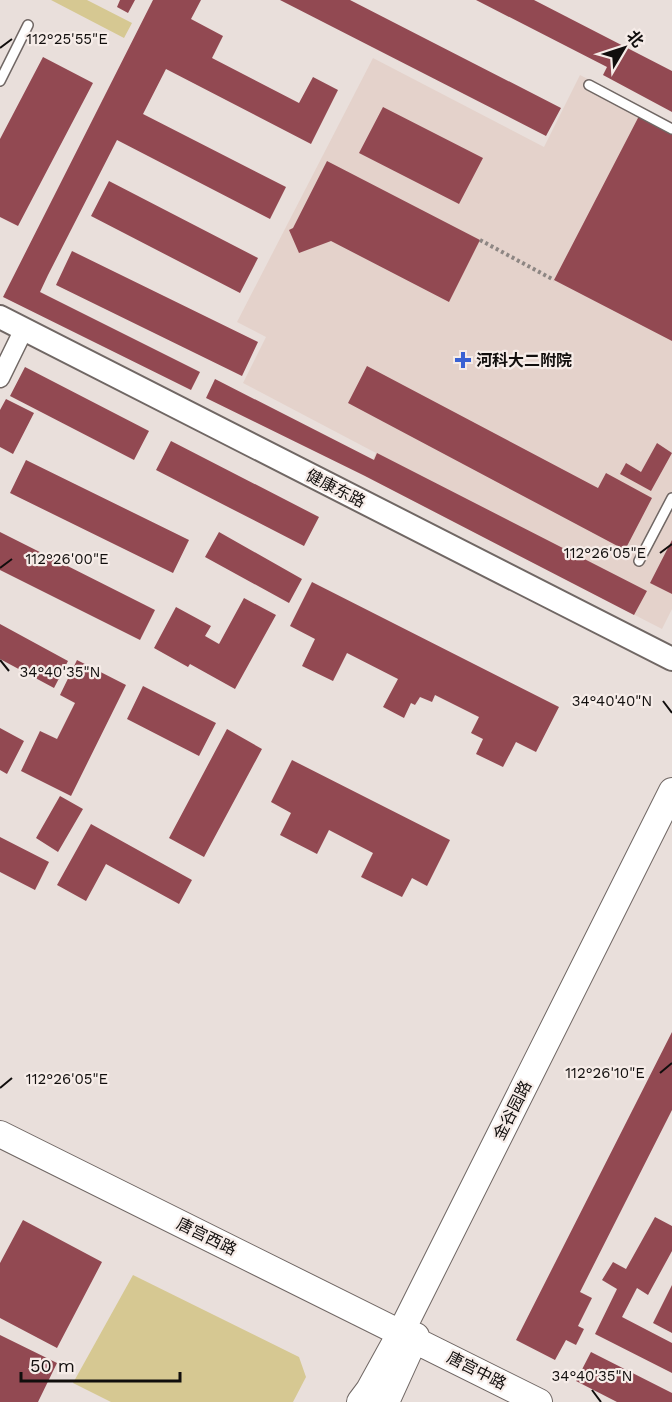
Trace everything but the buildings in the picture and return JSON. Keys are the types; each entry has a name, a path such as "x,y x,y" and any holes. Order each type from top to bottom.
{"main road":[{"name":"金谷园路","path":"404,1342 672,790"},
{"name":"金谷园路","path":"404,1342 672,819"},
{"name":"唐宫西路","path":"0,1134 404,1342"},
{"name":"唐宫西路","path":"0,1150 404,1342"},
{"path":"360,1402 404,1342"},
{"path":"387,1402 404,1342"},
{"name":"唐宫中路","path":"404,1342 507,1402"},
{"name":"唐宫中路","path":"404,1342 539,1402"}],"street":[{"name":"健康东路","path":"0,317 672,659"},
{"path":"0,378 24,329"}],"lane":[{"path":"0,81 28,25"},
{"path":"589,85 672,129"},
{"path":"639,561 672,498"}],"path":[{"path":"480,240 555,280"}],"shaded area":[{"path":"51,0 87,0 132,23 124,38"},
{"name":"河科大二附院","path":"373,58 544,147 580,75 672,123 672,609 662,629 365,476 376,453 243,383 266,337 237,322"},
{"path":"133,1275 299,1357 306,1377 293,1402 111,1402 73,1383"}],"place":[{"name":"河科大二附院","path":"463,360"}]}
